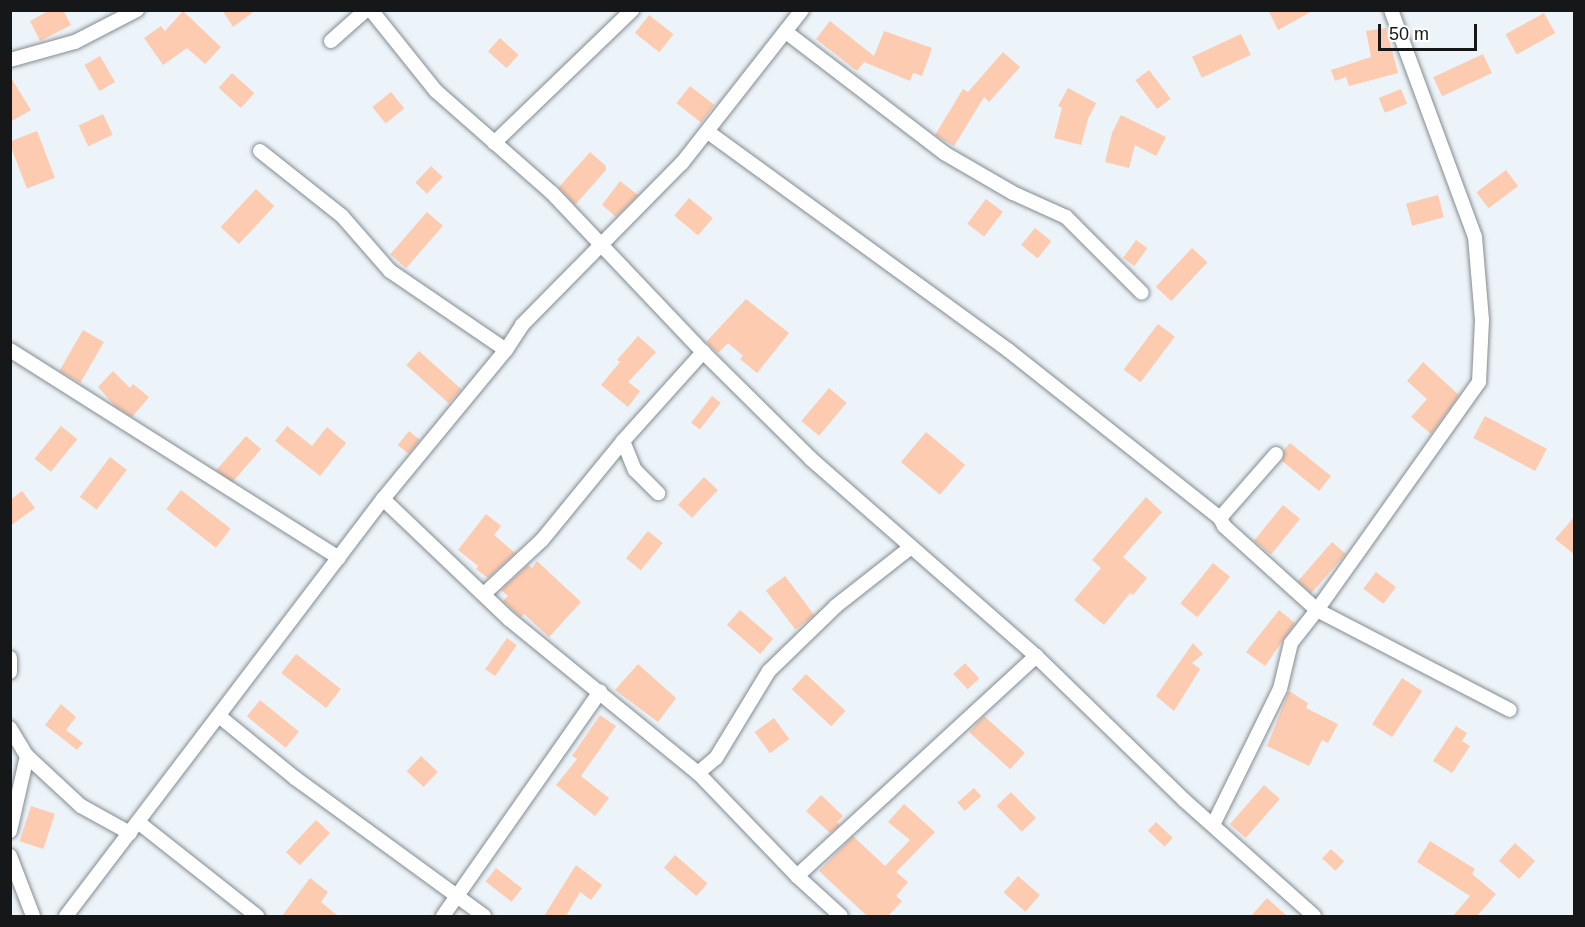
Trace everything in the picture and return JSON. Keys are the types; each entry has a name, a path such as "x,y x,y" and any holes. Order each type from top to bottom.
{"street":[{"path":"10,60 75,42 137,10"},
{"path":"331,41 366,10"},
{"path":"370,10 436,91 552,193 703,352 811,459 1036,656 1213,825 1314,916"},
{"path":"494,144 632,10"},
{"path":"66,916 383,499 506,350 522,326 601,247 708,132 802,10"},
{"path":"1213,825 1280,689 1291,643 1317,610 1479,382 1482,320 1475,237 1444,161 1391,10"},
{"path":"786,32 944,153 1014,193 1066,217 1142,293"},
{"path":"708,132 1008,350 1220,518 1224,526 1317,610 1510,710"},
{"path":"260,151 342,216 390,271 506,350"},
{"path":"10,350 339,558"},
{"path":"483,594 542,540 623,441 703,352"},
{"path":"623,441 635,470 658,493"},
{"path":"1220,518 1276,454"},
{"path":"383,499 560,663 600,692 698,773 798,876 841,916"},
{"path":"698,773 716,758 769,671 836,606 911,547"},
{"path":"798,876 1036,656"},
{"path":"10,658 10,672"},
{"path":"444,916 600,692"},
{"path":"219,716 295,778 484,916"},
{"path":"10,728 27,756 81,806 134,828 257,916"},
{"path":"10,831 27,756"},
{"path":"10,856 33,916"}],"building":[{"path":"50,10 63,10 71,25 40,41 30,21"},
{"path":"222,10 256,10 233,27"},
{"path":"1268,10 1314,10 1278,30"},
{"path":"183,11 221,47 205,64 187,48 163,65 144,38 161,26 165,31"},
{"path":"1544,13 1555,33 1517,54 1506,34"},
{"path":"649,15 673,34 659,52 635,33"},
{"path":"830,21 874,56 884,31 932,48 922,76 913,73 910,81 864,62 857,71 816,39"},
{"path":"1386,28 1398,73 1349,86 1346,77 1335,81 1331,70 1371,57 1366,31"},
{"path":"1241,34 1251,55 1202,78 1192,57"},
{"path":"500,38 519,55 507,68 488,51"},
{"path":"1003,52 1020,67 989,102 984,97 954,146 935,135 963,89 968,92"},
{"path":"1483,54 1492,73 1442,96 1433,77"},
{"path":"100,56 115,82 99,91 84,65"},
{"path":"1149,70 1171,99 1157,109 1135,80"},
{"path":"232,73 254,93 241,108 219,88"},
{"path":"10,76 31,110 10,122"},
{"path":"690,86 714,105 701,122 676,103"},
{"path":"1068,88 1096,103 1088,119 1081,145 1054,138 1062,108 1058,106"},
{"path":"1401,89 1407,104 1385,113 1379,98"},
{"path":"391,92 404,108 386,123 372,107"},
{"path":"103,114 113,135 88,146 79,125"},
{"path":"1121,115 1166,137 1156,156 1135,145 1129,168 1105,162 1112,133"},
{"path":"37,131 55,178 27,188 10,141"},
{"path":"590,152 606,166 606,170 575,205 559,187"},
{"path":"431,166 443,177 427,194 415,183"},
{"path":"1506,170 1518,186 1488,208 1476,192"},
{"path":"620,181 638,195 616,217 602,205"},
{"path":"256,189 274,206 239,244 221,227"},
{"path":"1438,195 1444,217 1412,226 1406,204"},
{"path":"689,198 713,218 698,236 674,216"},
{"path":"986,199 1003,212 984,236 967,224"},
{"path":"427,212 443,226 406,268 390,254"},
{"path":"1035,228 1051,241 1037,258 1021,245"},
{"path":"1136,240 1147,248 1134,266 1123,258"},
{"path":"1192,248 1207,262 1171,301 1156,287"},
{"path":"746,299 789,333 757,373 740,359 743,356 728,343 718,353 706,342"},
{"path":"1158,324 1175,337 1140,382 1124,370"},
{"path":"83,330 104,342 80,383 60,371"},
{"path":"638,336 656,352 628,382 640,391 628,407 601,385 620,362 617,360"},
{"path":"419,351 461,389 449,403 406,365"},
{"path":"1423,362 1459,395 1431,434 1411,417 1427,399 1407,381"},
{"path":"113,371 130,388 133,384 149,397 132,417 115,406 98,387"},
{"path":"829,388 847,403 819,436 801,421"},
{"path":"712,396 721,403 700,430 691,423"},
{"path":"1485,416 1547,449 1535,471 1473,438"},
{"path":"61,426 77,439 51,472 35,459"},
{"path":"287,426 312,446 327,427 346,443 320,476 275,441"},
{"path":"409,431 420,440 409,454 398,445"},
{"path":"926,432 965,465 940,495 901,462"},
{"path":"246,436 261,449 232,483 216,470"},
{"path":"1290,443 1331,476 1319,491 1282,461 1284,450"},
{"path":"110,457 127,470 97,510 80,497"},
{"path":"704,477 718,490 692,518 678,505"},
{"path":"181,490 231,529 216,548 166,509"},
{"path":"22,491 35,508 10,526 10,500"},
{"path":"1146,497 1162,512 1123,557 1147,578 1133,595 1130,593 1104,625 1074,600 1101,568 1092,560"},
{"path":"1283,505 1300,519 1271,555 1254,541"},
{"path":"486,514 501,526 494,535 515,553 488,578 476,569 478,566 458,550"},
{"path":"1575,516 1575,555 1555,539"},
{"path":"648,531 663,543 641,570 626,558"},
{"path":"1332,542 1346,554 1311,593 1298,581"},
{"path":"537,561 581,602 549,637 524,614 521,617 503,601 508,596 501,590 528,565 532,568"},
{"path":"1213,563 1230,577 1197,617 1180,603"},
{"path":"1376,572 1396,587 1383,604 1363,589"},
{"path":"785,576 814,615 795,630 766,590"},
{"path":"740,610 773,639 760,654 727,625"},
{"path":"1279,610 1295,623 1265,666 1246,652"},
{"path":"507,638 517,645 495,676 485,669"},
{"path":"1193,643 1203,654 1192,663 1200,669 1174,711 1156,696"},
{"path":"296,654 341,689 326,708 281,673"},
{"path":"965,663 979,678 968,689 953,674"},
{"path":"638,664 676,698 658,722 615,690"},
{"path":"806,674 845,711 831,726 792,689"},
{"path":"1402,678 1422,691 1392,737 1372,724"},
{"path":"1289,691 1308,703 1306,708 1338,724 1328,743 1322,740 1309,766 1267,746"},
{"path":"260,700 299,731 286,748 247,716"},
{"path":"61,704 76,717 66,730 83,743 77,750 45,725"},
{"path":"600,715 616,726 581,776 609,798 595,816 556,785 577,759 572,756"},
{"path":"984,716 1025,753 1010,769 969,732"},
{"path":"774,718 789,739 770,753 755,732"},
{"path":"1456,726 1467,733 1462,741 1470,746 1452,773 1433,761"},
{"path":"421,756 438,772 423,787 407,771"},
{"path":"1264,785 1280,799 1246,838 1230,824"},
{"path":"974,788 981,796 965,811 957,802"},
{"path":"1011,792 1036,818 1022,832 997,806"},
{"path":"821,795 843,816 837,822 840,825 830,833 806,811"},
{"path":"904,804 935,832 896,872 908,882 896,896 902,901 888,916 867,916 819,871 853,836 885,866 910,840 888,822"},
{"path":"31,806 55,814 43,849 20,841"},
{"path":"316,820 330,833 300,865 286,852"},
{"path":"1156,822 1173,838 1165,846 1148,831"},
{"path":"1430,841 1475,869 1472,874 1496,894 1477,916 1453,916 1470,896 1417,862"},
{"path":"1515,843 1535,861 1519,879 1499,861"},
{"path":"1331,849 1344,861 1335,871 1322,859"},
{"path":"675,855 707,883 696,896 664,868"},
{"path":"576,865 602,885 591,900 580,892 566,916 544,916"},
{"path":"496,868 522,888 512,902 486,881"},
{"path":"1018,876 1040,895 1025,912 1004,893"},
{"path":"310,878 328,892 321,902 338,916 282,916"},
{"path":"1267,898 1287,916 1251,916"}]}
